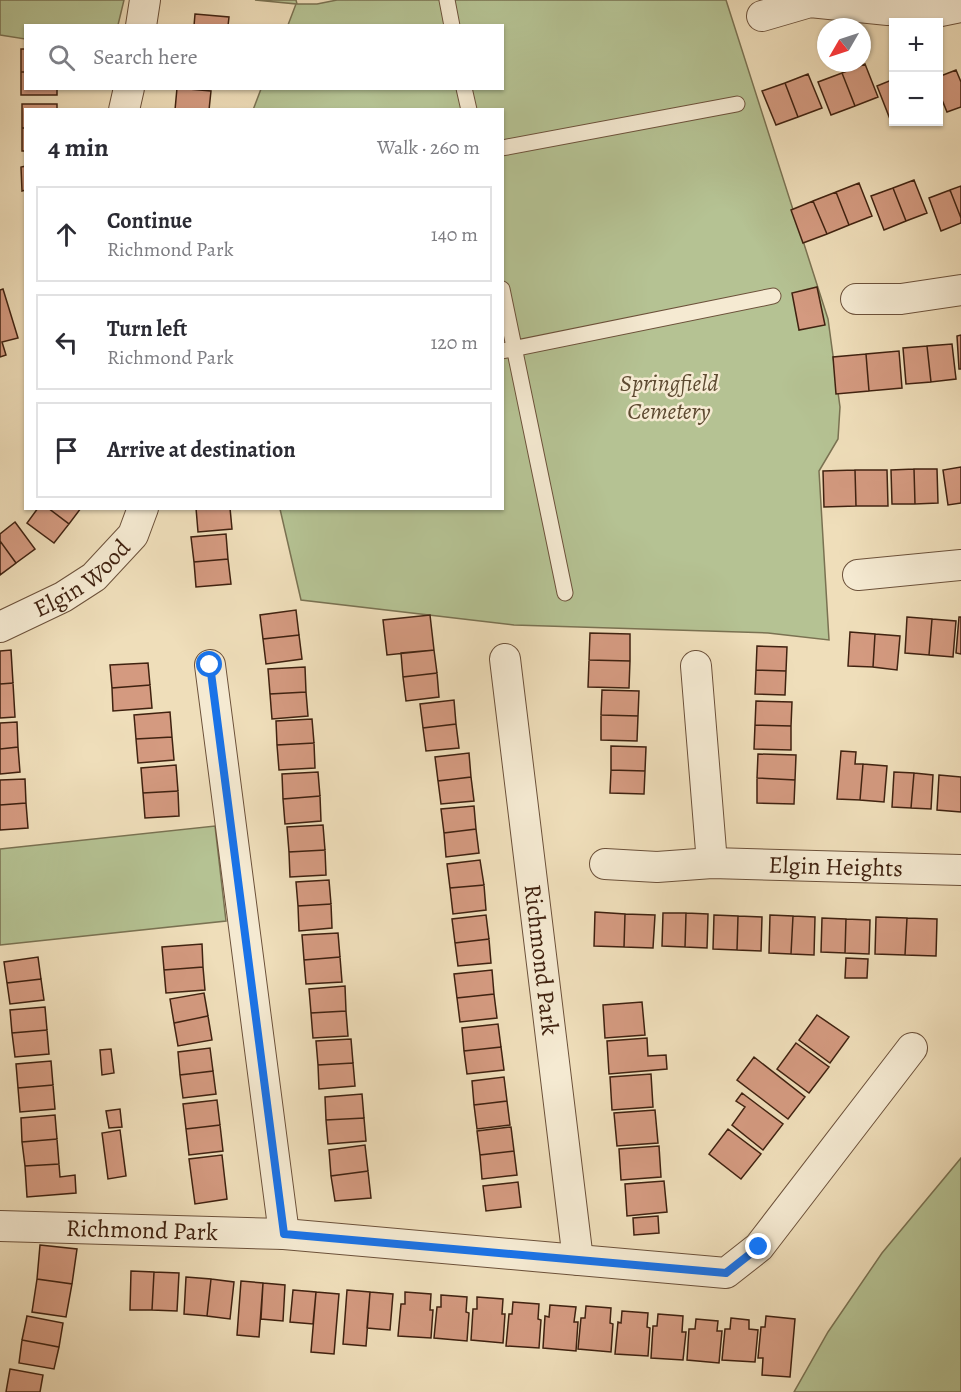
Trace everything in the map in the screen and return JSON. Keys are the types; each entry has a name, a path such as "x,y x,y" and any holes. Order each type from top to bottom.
{"street":[{"path":"141,24 145,0"},
{"path":"762,16 810,2 888,10 936,12 961,7"},
{"path":"124,108 129,90"},
{"path":"856,299 901,299 961,290"},
{"name":"Elgin Wood","path":"0,627 63,597 94,577 133,535 141,510"},
{"path":"858,575 961,565"},
{"name":"Richmond Park","path":"505,659 578,1260"},
{"path":"210,665 284,1234"},
{"path":"696,666 712,863"},
{"name":"Elgin Heights","path":"605,864 657,867 712,863 961,870"},
{"name":"Richmond Park","path":"0,1226 284,1234 726,1273 759,1247 912,1048"}],"lane":[{"path":"447,0 452,24"},
{"path":"464,90 469,108"},
{"path":"504,148 737,104"},
{"path":"508,350 772,296"},
{"path":"504,309 508,350 565,593"}],"green space":[{"path":"0,0 124,0 118,24 24,24 24,39 0,35"},
{"name":"Springfield Cemetery","path":"255,0 296,0 297,4 317,4 337,0 726,0 828,319 840,407 838,439 819,471 829,640 768,633 514,625 301,600 280,510 504,510 504,108 254,108 261,90 504,90 504,24 288,24 296,4"},
{"path":"215,826 226,921 0,945 0,849"},
{"path":"961,1158 961,1392 794,1392 828,1332 882,1253"}],"building":[{"path":"195,14 229,17 228,24 194,24"},
{"path":"21,49 24,49 24,72 21,72"},
{"path":"956,70 961,82 961,107 947,112 943,102 943,75"},
{"path":"21,72 24,72 24,90 57,90 57,95 21,95"},
{"path":"868,72 878,97 855,106 842,73"},
{"path":"842,73 855,106 831,115 818,82"},
{"path":"808,74 822,108 798,117 785,83"},
{"path":"889,81 889,116 877,86"},
{"path":"785,83 798,117 776,125 762,91"},
{"path":"177,90 211,91 209,108 175,108"},
{"path":"22,104 57,104 57,108 24,108 24,128 22,128"},
{"path":"22,128 24,128 24,151 22,151"},
{"path":"24,166 24,190 22,191 21,167"},
{"path":"914,180 927,213 906,221 893,188"},
{"path":"859,183 872,216 849,225 836,192"},
{"path":"961,186 961,218 950,190"},
{"path":"893,188 906,221 884,230 871,196"},
{"path":"950,190 961,223 941,231 929,198"},
{"path":"836,192 849,225 827,234 813,201"},
{"path":"813,201 827,234 803,243 791,210"},
{"path":"817,287 825,325 799,330 792,293"},
{"path":"3,289 18,338 2,342 6,355 0,357 0,290"},
{"path":"961,335 961,369 959,369 957,336"},
{"path":"952,344 956,379 931,382 927,346"},
{"path":"927,346 931,382 906,384 903,348"},
{"path":"899,351 902,388 869,391 866,354"},
{"path":"866,354 869,391 836,394 833,357"},
{"path":"961,467 961,503 948,505 943,470"},
{"path":"914,469 915,504 892,504 891,470"},
{"path":"914,469 937,469 938,503 915,504"},
{"path":"855,470 856,506 824,507 823,471"},
{"path":"855,470 887,470 888,506 856,506"},
{"path":"37,510 51,510 69,524 54,543 27,523"},
{"path":"51,510 80,510 69,524"},
{"path":"196,510 230,510 232,529 198,532"},
{"path":"15,522 35,549 16,563 0,541 0,534"},
{"path":"226,534 228,559 194,562 191,537"},
{"path":"0,541 16,563 0,575"},
{"path":"228,559 231,584 196,587 194,562"},
{"path":"296,610 299,635 263,639 260,615"},
{"path":"430,615 434,650 387,655 383,620"},
{"path":"907,617 932,619 929,655 905,653"},
{"path":"959,617 961,617 961,654 956,653"},
{"path":"932,619 956,621 953,657 929,655"},
{"path":"850,632 875,634 873,667 848,666"},
{"path":"590,633 630,634 630,661 589,660"},
{"path":"875,634 900,636 897,670 873,667"},
{"path":"299,635 302,659 266,664 263,639"},
{"path":"757,646 787,647 786,671 756,670"},
{"path":"11,650 13,683 0,684 0,651"},
{"path":"434,650 437,673 403,677 401,653"},
{"path":"589,660 630,661 629,688 588,687"},
{"path":"148,663 150,685 112,688 110,665"},
{"path":"305,667 306,692 270,694 268,669"},
{"path":"756,670 786,671 785,695 755,694"},
{"path":"437,673 439,697 406,701 403,677"},
{"path":"13,683 15,717 0,718 0,684"},
{"path":"150,685 152,708 113,711 112,688"},
{"path":"602,690 639,691 638,716 601,715"},
{"path":"306,692 308,716 272,719 270,694"},
{"path":"454,700 456,724 423,728 420,704"},
{"path":"756,701 792,702 791,726 755,725"},
{"path":"170,712 172,737 136,739 134,715"},
{"path":"601,715 638,716 637,741 601,740"},
{"path":"312,719 314,743 277,745 276,721"},
{"path":"17,722 18,747 0,749 0,723"},
{"path":"456,724 459,748 426,751 423,728"},
{"path":"755,725 791,726 791,750 754,749"},
{"path":"172,737 174,760 138,763 136,739"},
{"path":"314,743 315,768 279,770 277,745"},
{"path":"611,746 646,747 645,771 611,770"},
{"path":"18,747 20,772 0,774 0,749"},
{"path":"841,751 856,752 855,764 863,764 860,800 837,799"},
{"path":"469,753 471,777 438,781 435,757"},
{"path":"758,754 796,755 795,780 757,778"},
{"path":"863,764 887,766 884,802 860,800"},
{"path":"176,765 178,791 143,793 141,768"},
{"path":"611,770 645,771 644,794 610,793"},
{"path":"318,772 320,796 283,799 282,774"},
{"path":"894,772 914,773 911,808 892,807"},
{"path":"914,773 933,775 931,809 911,808"},
{"path":"939,775 961,777 961,812 937,810"},
{"path":"471,777 474,801 441,804 438,781"},
{"path":"757,778 795,780 794,804 757,803"},
{"path":"25,779 26,803 0,805 0,780"},
{"path":"178,791 179,816 145,818 143,793"},
{"path":"320,796 321,821 285,824 283,799"},
{"path":"26,803 28,828 0,830 0,805"},
{"path":"474,806 476,829 444,833 441,809"},
{"path":"323,825 325,850 289,852 287,827"},
{"path":"476,829 479,853 446,857 444,833"},
{"path":"325,850 326,875 290,877 289,852"},
{"path":"480,860 484,885 450,888 447,864"},
{"path":"329,880 331,904 298,906 296,882"},
{"path":"484,885 486,910 453,914 450,888"},
{"path":"331,904 332,928 299,931 298,906"},
{"path":"595,912 625,914 624,947 594,946"},
{"path":"663,913 686,913 685,947 662,946"},
{"path":"686,913 708,914 707,948 685,947"},
{"path":"625,914 655,915 653,948 624,947"},
{"path":"486,915 489,939 455,943 452,919"},
{"path":"714,915 738,916 737,950 713,949"},
{"path":"770,915 793,916 791,954 769,953"},
{"path":"738,916 762,917 761,951 737,950"},
{"path":"793,916 815,917 814,955 791,954"},
{"path":"876,917 907,918 905,955 875,954"},
{"path":"822,918 846,919 845,953 821,952"},
{"path":"907,918 937,919 936,956 905,955"},
{"path":"846,919 870,920 869,954 845,953"},
{"path":"338,933 340,957 304,960 302,935"},
{"path":"489,939 491,963 458,966 455,943"},
{"path":"202,944 203,967 164,970 162,947"},
{"path":"38,957 41,979 7,983 4,962"},
{"path":"340,957 342,982 306,984 304,960"},
{"path":"846,958 868,959 867,978 845,978"},
{"path":"203,967 205,990 166,993 164,970"},
{"path":"492,970 494,994 457,998 454,974"},
{"path":"41,979 44,1000 10,1004 7,983"},
{"path":"345,986 346,1011 311,1013 309,989"},
{"path":"204,993 208,1016 174,1023 170,999"},
{"path":"494,994 497,1018 460,1022 457,998"},
{"path":"642,1002 645,1035 605,1038 603,1005"},
{"path":"45,1007 47,1030 12,1033 10,1010"},
{"path":"346,1011 348,1036 313,1038 311,1013"},
{"path":"817,1015 849,1037 830,1063 799,1040"},
{"path":"208,1016 212,1040 178,1046 174,1023"},
{"path":"498,1024 501,1047 464,1051 462,1028"},
{"path":"47,1030 49,1054 15,1057 12,1033"},
{"path":"647,1038 648,1056 666,1055 667,1069 609,1074 607,1041"},
{"path":"351,1039 353,1063 318,1065 316,1041"},
{"path":"796,1043 829,1067 809,1093 777,1069"},
{"path":"501,1047 504,1070 467,1074 464,1051"},
{"path":"210,1048 213,1071 180,1075 178,1052"},
{"path":"111,1049 114,1073 102,1075 100,1050"},
{"path":"754,1057 805,1097 788,1119 737,1080"},
{"path":"51,1061 53,1085 18,1088 16,1064"},
{"path":"353,1063 355,1086 319,1089 318,1065"},
{"path":"213,1071 216,1094 183,1098 180,1075"},
{"path":"651,1074 653,1107 612,1110 610,1077"},
{"path":"504,1077 507,1101 474,1105 472,1081"},
{"path":"53,1085 55,1109 20,1112 18,1088"},
{"path":"742,1093 783,1124 763,1150 732,1125 745,1107 736,1101"},
{"path":"362,1094 364,1118 326,1120 325,1097"},
{"path":"217,1100 220,1125 186,1129 183,1104"},
{"path":"507,1101 510,1125 477,1129 474,1105"},
{"path":"120,1109 122,1127 109,1128 106,1111"},
{"path":"655,1110 658,1143 617,1146 614,1113"},
{"path":"55,1115 57,1139 22,1142 21,1118"},
{"path":"364,1118 366,1141 328,1144 326,1120"},
{"path":"220,1125 223,1151 189,1155 186,1129"},
{"path":"511,1127 514,1151 480,1155 477,1131"},
{"path":"728,1129 761,1154 741,1179 709,1154"},
{"path":"120,1130 126,1176 108,1179 102,1133"},
{"path":"57,1139 59,1164 25,1166 22,1142"},
{"path":"365,1145 368,1171 331,1176 329,1150"},
{"path":"659,1146 661,1177 621,1180 619,1149"},
{"path":"514,1151 517,1175 482,1179 480,1155"},
{"path":"222,1155 227,1199 195,1204 189,1159"},
{"path":"59,1164 60,1177 75,1175 76,1193 27,1197 25,1166"},
{"path":"368,1171 371,1198 335,1201 331,1176"},
{"path":"664,1181 667,1212 627,1216 625,1184"},
{"path":"518,1182 521,1207 486,1211 483,1186"},
{"path":"658,1216 659,1233 634,1235 633,1218"},
{"path":"40,1245 77,1249 72,1284 37,1279"},
{"path":"131,1271 154,1272 152,1310 130,1310"},
{"path":"154,1272 179,1273 177,1311 152,1310"},
{"path":"186,1277 211,1279 207,1316 184,1314"},
{"path":"37,1279 72,1284 66,1317 32,1312"},
{"path":"211,1279 234,1282 230,1319 207,1316"},
{"path":"241,1281 263,1283 259,1337 237,1335"},
{"path":"263,1283 285,1285 283,1321 261,1319"},
{"path":"293,1290 316,1292 313,1324 290,1322"},
{"path":"347,1290 370,1292 366,1346 343,1344"},
{"path":"316,1292 339,1294 334,1354 311,1352"},
{"path":"370,1292 393,1294 390,1330 367,1328"},
{"path":"405,1292 431,1294 430,1310 433,1310 431,1338 398,1336 401,1304 405,1304"},
{"path":"441,1295 467,1297 466,1312 469,1313 467,1341 434,1338 437,1307 441,1307"},
{"path":"477,1297 503,1299 502,1314 505,1314 503,1343 471,1340 473,1309 477,1309"},
{"path":"513,1302 539,1304 538,1319 541,1320 539,1348 506,1346 509,1314 512,1314"},
{"path":"550,1305 576,1307 574,1322 578,1322 576,1351 543,1348 545,1316 549,1317"},
{"path":"586,1306 611,1308 610,1323 613,1324 611,1352 578,1349 581,1318 585,1318"},
{"path":"622,1311 648,1313 647,1327 650,1328 648,1356 615,1354 618,1322 621,1323"},
{"path":"658,1314 683,1316 682,1332 686,1332 683,1360 651,1358 653,1326 657,1326"},
{"path":"27,1316 63,1323 59,1347 22,1340"},
{"path":"766,1316 795,1319 790,1377 762,1375 763,1358 758,1358 761,1327 765,1327"},
{"path":"731,1318 749,1320 749,1329 758,1330 755,1362 722,1360 725,1329 730,1329"},
{"path":"696,1319 718,1321 717,1331 722,1331 719,1363 687,1360 689,1329 695,1329"},
{"path":"22,1340 59,1347 54,1369 19,1363"},
{"path":"10,1369 43,1375 40,1392 6,1392"}],"route":[{"path":"210,665 284,1234 726,1273 759,1247"}]}
